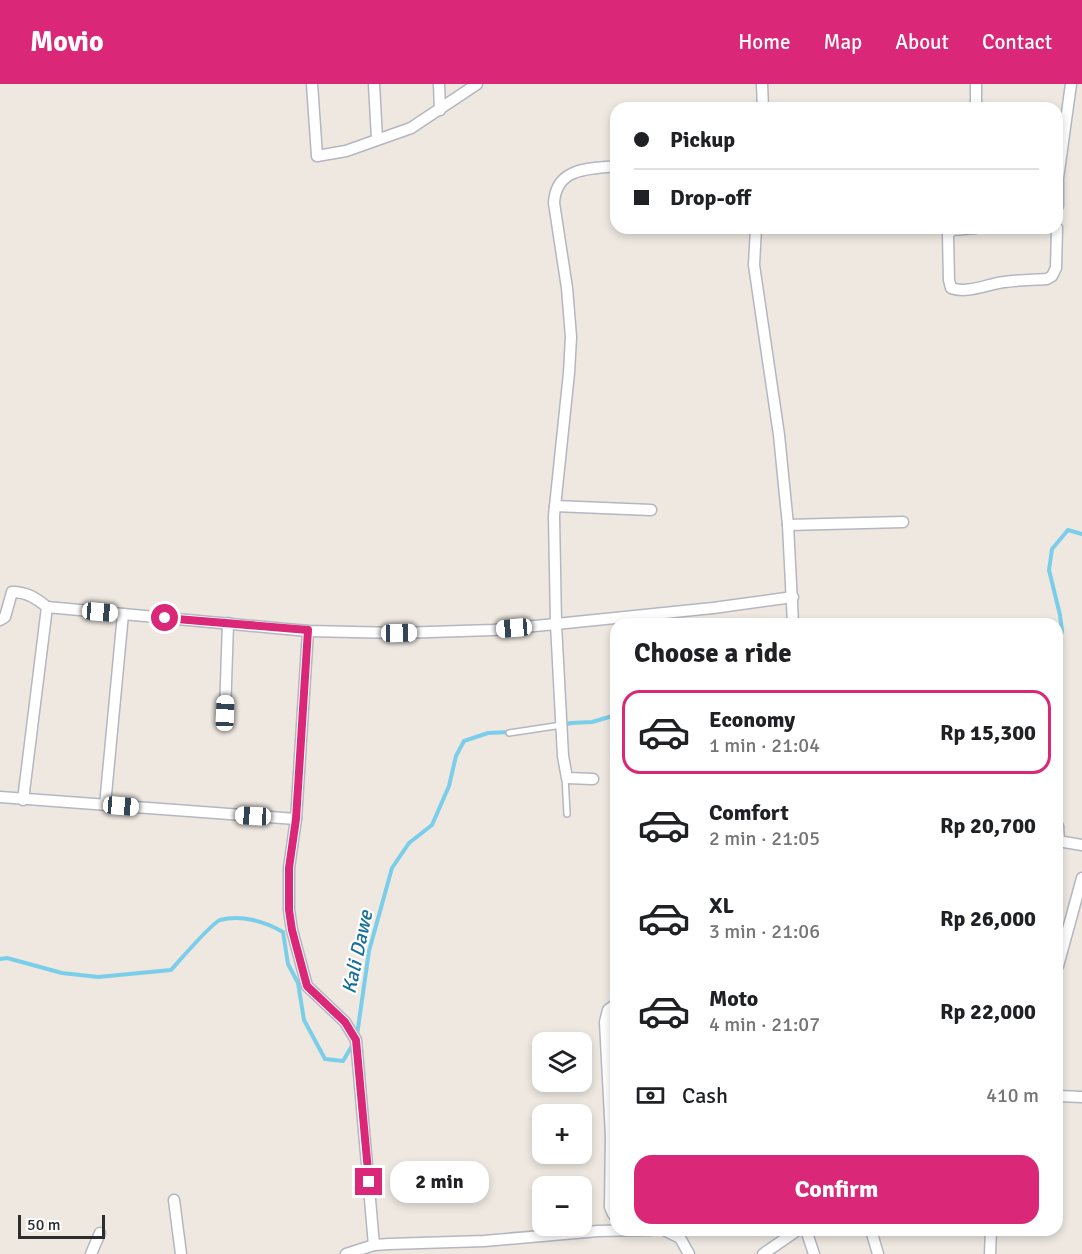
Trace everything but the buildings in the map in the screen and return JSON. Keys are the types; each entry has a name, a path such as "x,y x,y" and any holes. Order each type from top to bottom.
{"street":[{"path":"312,84 317,156 346,151 411,128 477,84"},
{"path":"374,84 377,139"},
{"path":"439,84 440,110"},
{"path":"762,84 763,102"},
{"path":"976,84 976,102"},
{"path":"1063,142 1071,84"},
{"path":"593,779 571,779 565,774 556,624 555,506 571,346 569,308 554,203 559,184 566,177 574,173 610,167"},
{"path":"756,234 756,285 779,435 788,525 793,618"},
{"path":"949,234 949,280 951,288 955,290 990,284 1047,279 1052,276 1056,268 1057,234"},
{"path":"555,506 651,510"},
{"path":"788,525 903,522"},
{"path":"0,620 5,617 12,592 33,596 47,608 308,630 448,632 610,618"},
{"path":"615,618 793,597"},
{"path":"23,800 47,608"},
{"path":"105,806 123,614"},
{"path":"225,713 228,623"},
{"path":"308,630 296,819 288,890 292,930 307,986 345,1022 352,1032 358,1050 374,1245"},
{"path":"0,797 296,819"},
{"path":"1063,843 1082,845"},
{"path":"1063,948 1082,878"},
{"path":"610,1008 605,1022 610,1111"},
{"path":"1063,1096 1082,1097"},
{"path":"174,1200 180,1254"},
{"path":"346,1254 374,1245 484,1241 610,1231"},
{"path":"91,1254 100,1233"},
{"path":"676,1236 680,1238 688,1254"},
{"path":"763,1254 789,1236"},
{"path":"808,1236 814,1254"},
{"path":"873,1236 878,1254"},
{"path":"990,1254 991,1236"}],"lane":[{"path":"508,733 562,725"},
{"path":"565,774 567,814"}],"waterway":[{"name":"Kali Dawe","path":"1060,618 1049,570 1052,549 1068,530 1082,534"},
{"name":"Kali Dawe","path":"562,725 592,722 610,717"},
{"name":"Kali Dawe","path":"357,1035 369,951 392,868 409,843 432,825 449,786 456,756 464,741 488,733 510,732"},
{"name":"Kali Dawe","path":"0,959 7,958 62,973 98,977 171,970 220,920 228,918 253,920 283,932 288,964 298,983 304,1020 325,1059 343,1061 353,1044"}],"route":[{"path":"165,618 308,630 296,819 289,868 289,910 303,977 307,986 345,1022 356,1040 369,1182"}]}
